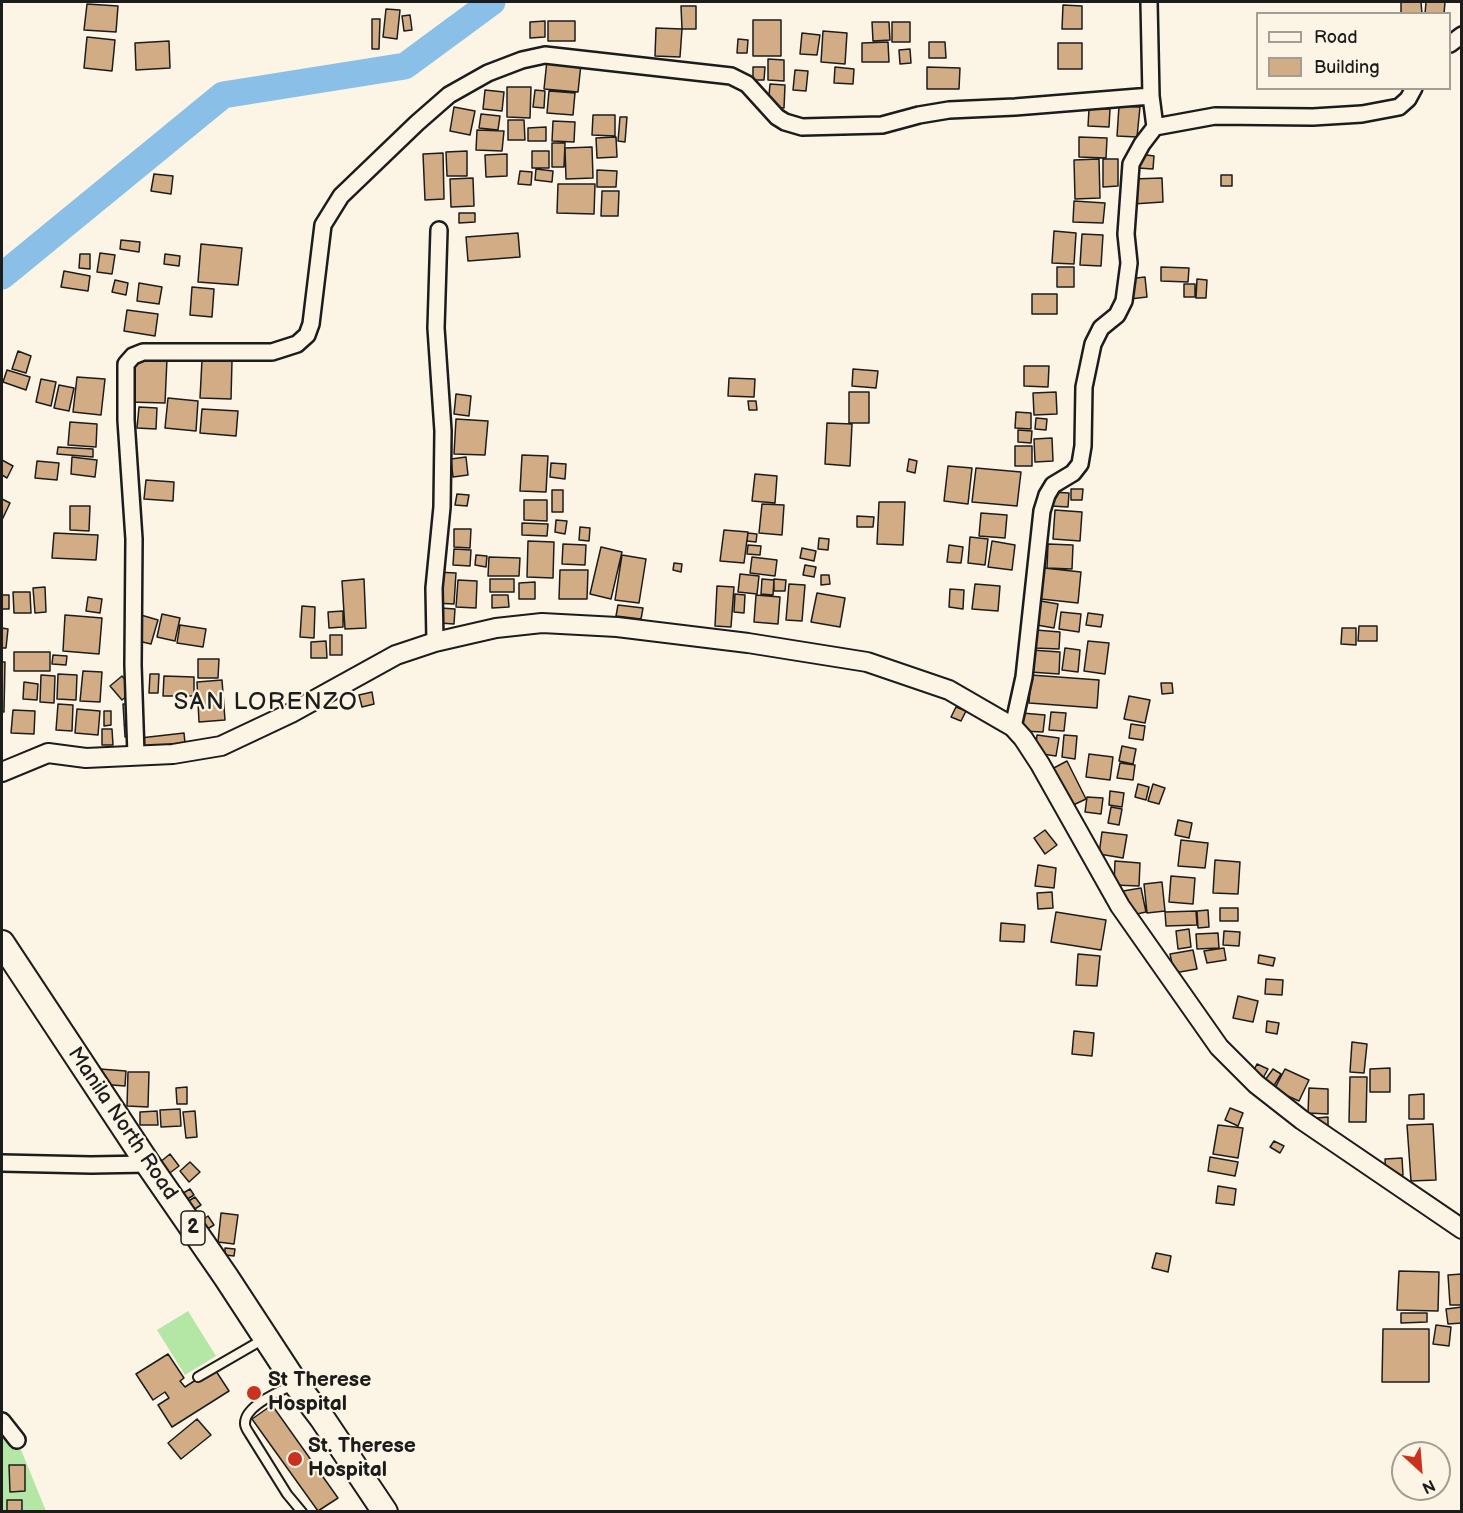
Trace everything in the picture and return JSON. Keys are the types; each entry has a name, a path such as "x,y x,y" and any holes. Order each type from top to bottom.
{"highway":[{"name":"Manila North Road","path":"2,943 296,1384 322,1418 385,1512"}],"street":[{"path":"1149,2 1151,96 1155,127"},
{"path":"136,755 133,665 134,539 126,420 126,364 133,356 143,352 272,352 297,344 307,335 311,324 323,225 341,196 449,95 488,74 522,60 545,56 731,76 747,84 777,117 802,127 882,125 949,110 1151,96"},
{"path":"1013,727 1024,677 1042,511 1053,485 1073,473 1080,465 1083,446 1084,387 1092,344 1101,328 1117,315 1124,301 1129,263 1126,234 1131,164 1142,144 1155,127 1215,116 1313,117 1362,114 1399,107 1408,99 1413,90"},
{"path":"435,642 434,588 442,507 443,431 436,328 439,230"},
{"path":"2,772 48,753 86,758 173,754 221,746 291,713 396,655 435,642 495,628 542,623 616,627 747,643 867,662 949,690 1013,727 1040,764 1120,906 1219,1047 1256,1084 1302,1120 1461,1229"},
{"path":"2,1163 148,1164"},
{"path":"2,1421 17,1440"}],"lane":[{"path":"198,1377 266,1338"},
{"path":"296,1384 253,1408 245,1424 288,1494 303,1512"}],"green space":[{"path":"188,1311 216,1356 185,1375 157,1330"},
{"path":"2,1421 17,1440 46,1511 2,1511"}],"building":[{"path":"1401,2 1421,2 1422,12 1401,12"},
{"path":"1426,2 1445,2 1444,12 1425,12"},
{"path":"87,4 118,6 116,32 84,30"},
{"path":"1063,5 1082,6 1082,29 1062,29"},
{"path":"681,6 696,6 696,29 682,29"},
{"path":"386,9 400,10 397,39 383,37"},
{"path":"410,15 412,30 404,31 402,16"},
{"path":"372,19 380,19 379,49 372,49"},
{"path":"753,20 781,20 781,56 753,56"},
{"path":"545,21 545,37 530,38 530,22"},
{"path":"548,21 575,21 575,41 548,41"},
{"path":"872,22 889,22 890,40 873,41"},
{"path":"892,22 910,22 910,42 892,42"},
{"path":"656,28 682,29 680,57 655,56"},
{"path":"823,31 847,33 845,64 821,62"},
{"path":"802,33 820,35 817,55 800,54"},
{"path":"87,37 115,40 112,71 84,68"},
{"path":"738,39 748,40 747,53 737,53"},
{"path":"169,41 170,68 136,70 135,43"},
{"path":"888,42 889,62 862,62 862,43"},
{"path":"929,42 945,42 946,58 929,58"},
{"path":"1058,43 1082,43 1082,69 1058,69"},
{"path":"910,49 911,63 900,64 899,50"},
{"path":"768,59 784,60 784,81 768,80"},
{"path":"547,60 581,64 578,92 544,89"},
{"path":"753,67 765,67 764,80 753,80"},
{"path":"835,67 854,69 853,84 834,83"},
{"path":"927,67 960,68 959,89 927,89"},
{"path":"795,70 808,71 806,91 793,90"},
{"path":"770,84 785,85 784,108 768,107"},
{"path":"507,87 531,87 530,118 507,117"},
{"path":"485,90 504,92 502,111 483,109"},
{"path":"535,90 545,91 544,108 533,107"},
{"path":"549,91 575,93 573,115 547,113"},
{"path":"1119,106 1140,107 1137,137 1117,136"},
{"path":"454,107 475,111 470,135 450,131"},
{"path":"1089,109 1110,109 1109,127 1088,126"},
{"path":"481,114 500,116 498,130 479,128"},
{"path":"593,115 615,115 615,136 592,135"},
{"path":"620,117 627,117 625,142 618,141"},
{"path":"508,120 524,120 525,140 508,140"},
{"path":"553,121 575,122 574,142 552,141"},
{"path":"546,127 546,141 528,141 528,128"},
{"path":"477,130 504,131 502,151 476,150"},
{"path":"616,137 617,157 597,158 596,138"},
{"path":"1079,137 1107,138 1106,158 1079,157"},
{"path":"552,143 565,143 564,167 552,167"},
{"path":"592,147 593,178 566,179 565,148"},
{"path":"467,151 467,176 447,176 446,152"},
{"path":"532,151 549,151 549,168 532,168"},
{"path":"443,153 444,199 425,200 423,154"},
{"path":"507,154 507,176 486,177 485,155"},
{"path":"1139,154 1154,156 1153,169 1138,168"},
{"path":"1099,159 1100,198 1075,199 1074,160"},
{"path":"1103,159 1118,159 1118,186 1103,187"},
{"path":"536,169 553,171 552,182 535,180"},
{"path":"597,170 617,171 616,187 597,187"},
{"path":"520,171 532,172 531,185 518,184"},
{"path":"154,174 173,176 171,194 151,191"},
{"path":"1221,175 1232,175 1232,186 1221,186"},
{"path":"473,178 474,206 451,207 450,179"},
{"path":"1162,178 1163,202 1133,204 1132,179"},
{"path":"558,184 595,184 594,214 557,213"},
{"path":"602,191 619,191 618,216 601,216"},
{"path":"1074,201 1105,203 1103,223 1073,222"},
{"path":"459,213 475,213 475,222 459,223"},
{"path":"1054,231 1076,233 1074,264 1052,263"},
{"path":"518,233 520,257 468,261 466,237"},
{"path":"1082,234 1103,235 1101,266 1080,265"},
{"path":"121,240 140,242 139,252 120,249"},
{"path":"201,244 242,248 238,285 198,282"},
{"path":"100,253 115,255 112,274 97,272"},
{"path":"80,254 90,254 90,269 79,268"},
{"path":"165,254 180,256 179,266 164,264"},
{"path":"1057,267 1074,267 1074,287 1057,287"},
{"path":"1161,267 1189,268 1188,282 1161,281"},
{"path":"64,271 90,276 88,291 61,287"},
{"path":"1145,277 1147,297 1130,299 1128,279"},
{"path":"1197,279 1207,280 1206,298 1196,298"},
{"path":"115,280 128,283 126,295 112,292"},
{"path":"139,283 162,287 159,304 137,301"},
{"path":"1184,284 1195,284 1195,297 1184,297"},
{"path":"192,287 214,289 212,317 190,315"},
{"path":"1032,294 1057,294 1057,314 1032,314"},
{"path":"127,310 158,314 155,336 124,331"},
{"path":"18,351 31,356 26,373 12,369"},
{"path":"131,358 167,359 165,403 129,402"},
{"path":"202,360 232,361 231,399 200,398"},
{"path":"1024,366 1049,366 1048,387 1024,386"},
{"path":"853,369 878,371 876,388 852,386"},
{"path":"7,370 30,377 26,390 3,382"},
{"path":"77,377 105,379 101,415 73,412"},
{"path":"729,378 755,379 754,397 728,396"},
{"path":"41,379 56,382 51,406 36,402"},
{"path":"59,385 74,388 69,411 54,408"},
{"path":"849,392 869,392 869,423 849,423"},
{"path":"1056,392 1057,414 1034,415 1033,393"},
{"path":"456,394 471,396 469,416 454,414"},
{"path":"168,398 198,401 196,431 165,428"},
{"path":"748,401 756,401 757,410 749,410"},
{"path":"139,407 157,408 156,429 137,428"},
{"path":"202,409 238,411 236,436 200,433"},
{"path":"1016,412 1031,413 1031,429 1015,428"},
{"path":"1036,418 1047,419 1046,430 1035,429"},
{"path":"456,419 488,421 485,455 454,454"},
{"path":"70,422 97,424 96,447 68,445"},
{"path":"827,423 852,424 850,466 825,464"},
{"path":"1018,430 1032,431 1031,443 1018,442"},
{"path":"1052,438 1053,461 1035,462 1034,439"},
{"path":"1015,446 1032,446 1032,466 1015,466"},
{"path":"58,447 93,449 93,457 57,454"},
{"path":"522,455 548,456 546,492 520,491"},
{"path":"72,457 97,460 95,477 71,474"},
{"path":"466,457 468,475 453,477 451,459"},
{"path":"909,459 917,461 915,473 907,471"},
{"path":"2,460 13,466 7,478 2,475"},
{"path":"37,461 59,463 57,480 35,478"},
{"path":"551,463 566,464 565,479 550,477"},
{"path":"948,466 972,468 968,504 944,501"},
{"path":"976,468 1021,472 1017,506 972,502"},
{"path":"755,474 777,476 775,503 752,501"},
{"path":"146,480 174,482 173,501 144,499"},
{"path":"1071,489 1083,489 1082,500 1071,500"},
{"path":"552,490 563,490 563,512 552,512"},
{"path":"1052,492 1069,493 1068,507 1051,506"},
{"path":"457,494 469,495 467,506 455,505"},
{"path":"2,499 10,503 2,520"},
{"path":"524,500 547,500 547,521 524,520"},
{"path":"879,502 905,502 903,545 877,544"},
{"path":"762,504 784,505 782,535 759,533"},
{"path":"70,506 90,506 89,531 70,530"},
{"path":"1055,510 1082,512 1080,541 1053,539"},
{"path":"981,513 1007,515 1005,538 979,536"},
{"path":"857,516 874,517 873,527 857,527"},
{"path":"556,520 567,521 565,534 555,532"},
{"path":"522,523 548,524 547,536 522,535"},
{"path":"580,527 590,528 589,541 579,540"},
{"path":"454,529 471,529 470,548 454,547"},
{"path":"724,530 748,532 744,563 720,561"},
{"path":"54,533 98,535 96,560 52,558"},
{"path":"748,533 757,534 756,542 747,541"},
{"path":"970,537 988,539 985,565 968,563"},
{"path":"819,538 829,539 828,550 818,549"},
{"path":"528,541 554,542 553,578 527,577"},
{"path":"992,541 1015,545 1012,570 988,567"},
{"path":"563,544 586,545 585,565 562,564"},
{"path":"1048,544 1073,545 1072,569 1047,568"},
{"path":"748,545 761,546 760,555 747,554"},
{"path":"949,545 963,547 961,563 947,562"},
{"path":"601,547 622,552 611,599 590,594"},
{"path":"802,548 816,551 814,561 800,558"},
{"path":"454,549 471,550 470,566 453,565"},
{"path":"476,555 487,556 486,567 475,565"},
{"path":"622,555 646,559 639,603 615,600"},
{"path":"489,557 520,558 519,576 488,576"},
{"path":"752,557 777,560 775,576 750,573"},
{"path":"674,563 682,564 681,572 673,570"},
{"path":"805,565 816,567 814,577 803,575"},
{"path":"1044,568 1081,572 1078,603 1041,599"},
{"path":"560,570 588,570 587,599 559,599"},
{"path":"437,572 456,573 454,604 434,603"},
{"path":"740,574 759,576 757,594 738,592"},
{"path":"821,575 829,575 830,584 821,585"},
{"path":"364,579 366,628 345,629 342,581"},
{"path":"490,579 514,579 514,592 490,592"},
{"path":"762,579 774,580 773,595 761,594"},
{"path":"774,579 786,580 785,591 774,591"},
{"path":"458,580 477,581 476,608 456,607"},
{"path":"535,582 535,599 519,599 519,583"},
{"path":"789,584 805,585 802,621 786,620"},
{"path":"975,584 1000,586 998,611 972,609"},
{"path":"717,586 734,587 731,627 715,626"},
{"path":"45,587 46,612 35,613 33,588"},
{"path":"950,589 964,590 963,609 949,607"},
{"path":"13,592 30,592 31,613 14,613"},
{"path":"817,593 845,598 840,627 811,622"},
{"path":"735,594 745,595 744,613 734,612"},
{"path":"2,595 9,595 9,609 2,609"},
{"path":"492,595 508,595 509,607 492,608"},
{"path":"756,595 780,597 778,624 754,622"},
{"path":"88,597 102,599 100,613 86,611"},
{"path":"1035,600 1058,604 1054,628 1031,624"},
{"path":"618,605 643,608 641,619 616,616"},
{"path":"302,606 315,607 314,638 300,637"},
{"path":"441,608 455,609 454,624 440,623"},
{"path":"343,611 343,627 329,628 328,612"},
{"path":"1061,612 1081,614 1079,632 1059,629"},
{"path":"1088,613 1103,615 1101,627 1086,625"},
{"path":"162,614 180,618 175,641 157,637"},
{"path":"65,615 102,618 99,654 63,651"},
{"path":"141,615 158,620 151,644 134,640"},
{"path":"180,625 206,629 203,647 177,643"},
{"path":"1359,626 1377,626 1377,641 1358,641"},
{"path":"2,628 8,629 6,648 2,648"},
{"path":"1342,628 1356,628 1356,645 1341,644"},
{"path":"1036,630 1060,632 1059,649 1035,648"},
{"path":"330,635 342,635 342,655 330,655"},
{"path":"326,641 327,658 311,658 311,642"},
{"path":"1088,641 1109,643 1105,674 1084,671"},
{"path":"1065,648 1080,650 1078,672 1062,670"},
{"path":"1032,650 1060,652 1059,674 1030,672"},
{"path":"14,652 50,652 50,671 14,671"},
{"path":"53,655 67,656 66,665 52,664"},
{"path":"198,659 219,659 218,678 198,678"},
{"path":"2,662 5,662 4,712 2,712"},
{"path":"83,671 102,672 100,702 80,701"},
{"path":"58,674 77,675 76,700 57,699"},
{"path":"150,674 159,674 158,693 149,693"},
{"path":"41,675 55,676 54,703 40,702"},
{"path":"1031,675 1099,680 1097,708 1029,703"},
{"path":"122,676 134,690 122,700 110,686"},
{"path":"164,676 194,677 194,696 163,696"},
{"path":"222,680 225,720 199,722 197,682"},
{"path":"24,682 38,684 37,700 23,699"},
{"path":"1161,683 1172,683 1173,693 1162,694"},
{"path":"372,692 374,704 362,707 359,695"},
{"path":"1129,696 1150,700 1145,723 1124,719"},
{"path":"58,704 73,705 72,731 56,730"},
{"path":"123,704 130,704 131,737 125,737"},
{"path":"956,707 966,711 961,721 951,717"},
{"path":"77,709 100,711 98,735 75,733"},
{"path":"13,710 35,711 34,734 11,733"},
{"path":"104,711 111,711 111,725 104,726"},
{"path":"1051,712 1066,713 1064,731 1049,730"},
{"path":"1022,713 1045,715 1043,732 1021,731"},
{"path":"1131,724 1145,726 1143,740 1129,738"},
{"path":"102,729 112,729 113,745 102,745"},
{"path":"184,733 185,743 141,748 140,738"},
{"path":"1037,735 1059,738 1056,756 1035,753"},
{"path":"1064,735 1077,736 1075,759 1062,757"},
{"path":"1122,746 1136,749 1133,764 1119,761"},
{"path":"1089,754 1113,757 1110,780 1086,777"},
{"path":"1067,761 1086,799 1069,807 1050,770"},
{"path":"1120,763 1135,765 1133,780 1117,778"},
{"path":"1138,784 1149,787 1146,800 1135,797"},
{"path":"1153,784 1165,788 1159,804 1148,801"},
{"path":"1110,791 1124,793 1122,807 1109,805"},
{"path":"1087,797 1103,798 1101,814 1085,812"},
{"path":"1111,807 1122,809 1119,825 1108,823"},
{"path":"1178,820 1192,823 1189,838 1175,835"},
{"path":"1045,830 1057,845 1045,854 1034,838"},
{"path":"1102,832 1127,835 1123,858 1099,854"},
{"path":"1181,840 1208,843 1205,868 1178,866"},
{"path":"1215,860 1240,862 1238,894 1213,893"},
{"path":"1115,861 1140,863 1139,886 1114,885"},
{"path":"1038,865 1056,868 1054,888 1035,886"},
{"path":"1171,876 1195,878 1193,904 1169,902"},
{"path":"1162,882 1165,911 1147,913 1144,884"},
{"path":"1141,888 1146,912 1128,916 1123,891"},
{"path":"1052,892 1053,908 1038,909 1037,893"},
{"path":"1220,908 1238,908 1238,921 1220,921"},
{"path":"1208,910 1209,927 1198,928 1197,911"},
{"path":"1196,911 1197,925 1166,926 1165,912"},
{"path":"1056,912 1106,920 1101,950 1051,942"},
{"path":"1001,923 1025,925 1024,942 1000,941"},
{"path":"1189,929 1191,947 1178,949 1176,931"},
{"path":"1224,931 1240,932 1239,946 1223,945"},
{"path":"1218,933 1219,948 1197,949 1196,934"},
{"path":"1224,948 1226,960 1207,963 1204,951"},
{"path":"1193,950 1197,969 1174,973 1170,954"},
{"path":"1078,954 1100,956 1097,986 1076,985"},
{"path":"1259,955 1275,958 1273,966 1258,963"},
{"path":"1266,979 1283,980 1282,995 1265,994"},
{"path":"1238,996 1258,1001 1253,1022 1233,1018"},
{"path":"1267,1021 1279,1023 1277,1034 1266,1032"},
{"path":"1074,1031 1094,1033 1092,1056 1072,1054"},
{"path":"1352,1042 1367,1044 1364,1073 1350,1072"},
{"path":"1257,1064 1268,1069 1262,1080 1252,1074"},
{"path":"1390,1068 1390,1092 1370,1092 1370,1069"},
{"path":"100,1069 126,1071 125,1086 99,1084"},
{"path":"1273,1069 1281,1074 1272,1089 1263,1083"},
{"path":"1285,1069 1309,1080 1299,1101 1274,1090"},
{"path":"128,1072 149,1072 148,1107 127,1106"},
{"path":"1350,1077 1367,1077 1366,1122 1349,1122"},
{"path":"187,1087 187,1104 177,1104 176,1088"},
{"path":"1309,1088 1328,1089 1328,1114 1308,1113"},
{"path":"1424,1094 1424,1119 1409,1119 1409,1095"},
{"path":"1230,1108 1243,1113 1238,1126 1225,1120"},
{"path":"180,1109 181,1126 161,1127 160,1110"},
{"path":"157,1111 158,1125 140,1125 140,1112"},
{"path":"195,1111 197,1137 186,1138 183,1112"},
{"path":"1328,1117 1328,1129 1317,1129 1317,1118"},
{"path":"1433,1124 1436,1180 1411,1181 1407,1125"},
{"path":"1218,1125 1243,1128 1238,1158 1213,1154"},
{"path":"1274,1141 1284,1146 1280,1153 1270,1147"},
{"path":"170,1154 179,1166 162,1179 154,1167"},
{"path":"1210,1157 1238,1162 1235,1176 1208,1171"},
{"path":"1402,1158 1403,1175 1386,1177 1385,1159"},
{"path":"190,1162 200,1172 189,1182 180,1171"},
{"path":"1218,1186 1236,1189 1234,1205 1216,1203"},
{"path":"190,1189 194,1195 184,1201 180,1195"},
{"path":"195,1197 201,1205 190,1212 184,1204"},
{"path":"221,1213 238,1215 234,1244 218,1242"},
{"path":"208,1216 214,1225 204,1231 199,1222"},
{"path":"225,1248 235,1249 234,1256 225,1255"},
{"path":"1156,1253 1171,1256 1168,1272 1152,1268"},
{"path":"1399,1271 1439,1272 1438,1311 1397,1310"},
{"path":"1462,1274 1462,1305 1450,1305 1448,1275"},
{"path":"1462,1307 1462,1323 1448,1324 1446,1309"},
{"path":"1401,1313 1427,1313 1427,1322 1401,1323"},
{"path":"1436,1325 1451,1327 1449,1346 1433,1344"},
{"path":"1383,1329 1429,1329 1429,1382 1382,1382"},
{"path":"168,1354 184,1378 180,1381 185,1387 214,1368 229,1391 172,1427 158,1405 169,1398 165,1392 153,1400 136,1374"},
{"name":"St. Therese Hospital","path":"272,1405 338,1498 318,1511 252,1419"},
{"path":"197,1419 211,1435 181,1459 168,1443"},
{"path":"9,1465 25,1465 25,1491 10,1492"},
{"path":"7,1500 22,1500 22,1512 7,1512"}],"waterway":[{"path":"2,276 223,95 405,66 492,2"}],"place":[{"name":"St Therese Hospital","path":"254,1393"},
{"name":"St. Therese Hospital","path":"295,1459"}],"district":[{"name":"SAN LORENZO","path":"266,703"}]}
